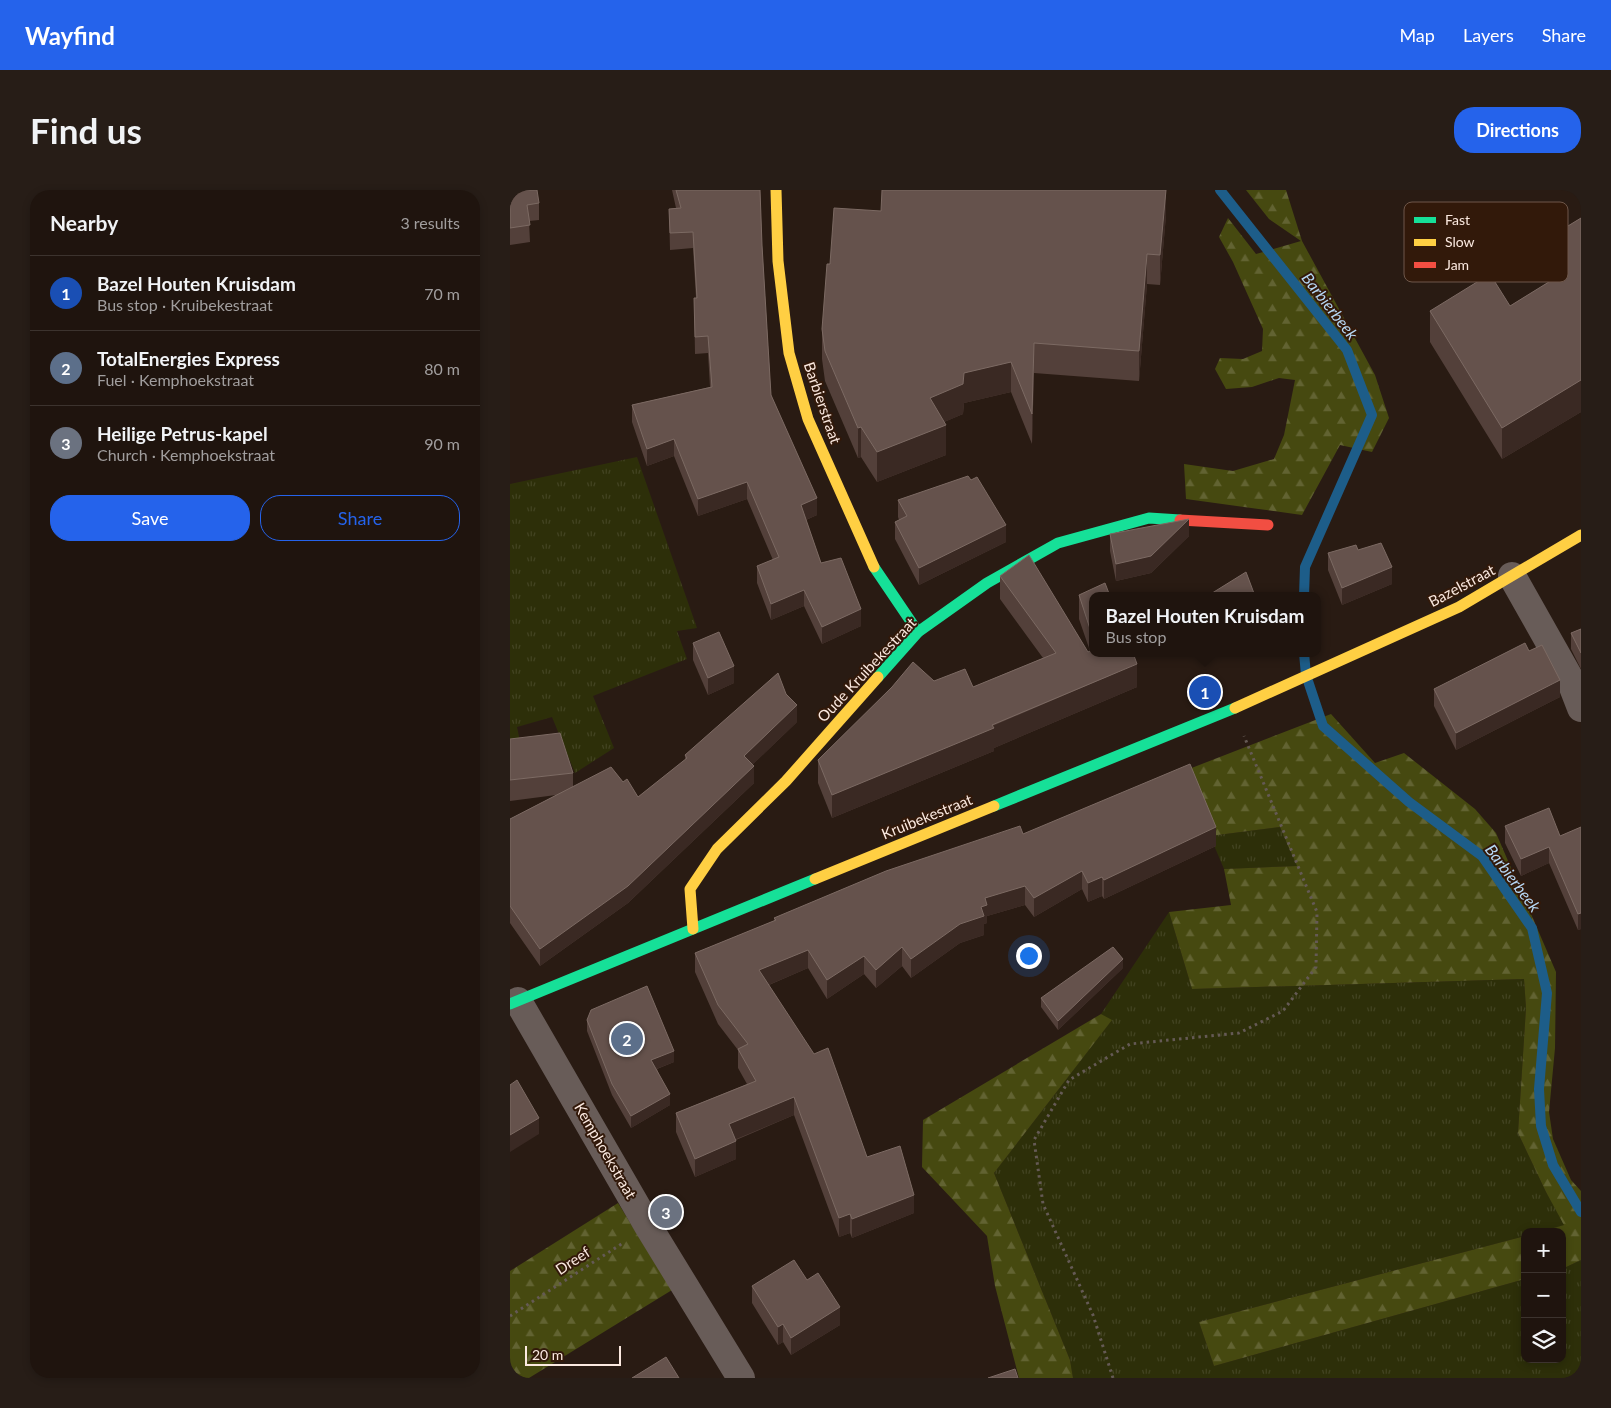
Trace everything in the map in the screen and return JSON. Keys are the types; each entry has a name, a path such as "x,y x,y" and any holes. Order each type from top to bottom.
{"street":[{"name":"Barbierstraat","path":"776,190 778,261 789,353 808,419 870,561 918,632"},
{"name":"Oude Kruibekestraat","path":"693,929 690,889 717,849 786,781 918,632 987,583 1058,543 1149,518 1268,526"},
{"name":"Bazelstraat","path":"1354,654 1459,606 1581,535"},
{"path":"1512,576 1569,677 1581,708"},
{"name":"Kruibekestraat","path":"514,1003 1276,691 1354,654"},
{"name":"Kemphoekstraat","path":"514,1003 741,1378"}],"path":[{"path":"1113,1378 1093,1315 1043,1204 1034,1140 1069,1080 1130,1044 1239,1033 1283,1011 1316,967 1317,912 1232,708"},
{"name":"Dreef","path":"510,1316 648,1226"}],"green space":[{"path":"1246,190 1286,190 1302,241 1375,375 1389,418 1372,452 1340,445 1302,515 1186,499 1184,464 1233,471 1274,459 1284,435 1295,380 1279,378 1252,387 1226,389 1215,369 1220,358 1243,359 1262,351 1263,329 1233,262 1219,237 1228,218 1256,254 1301,241 1269,219"},
{"path":"637,457 697,628 677,631 687,659 593,696 614,748 575,773 552,717 517,727 521,746 510,748 510,484"},
{"path":"1331,714 1375,763 1404,753 1475,809 1496,833 1556,972 1555,1048 1549,1112 1553,1139 1571,1180 1581,1191 1581,1260 1566,1267 1566,1228 1554,1228 1564,1225 1518,1133 1526,1008 1524,979 1192,989 1169,912 1231,905 1224,869 1297,866 1280,827 1210,836 1176,774"},
{"path":"1280,827 1297,866 1224,869 1210,836"},
{"path":"1169,912 1192,989 1524,979 1526,1008 1518,1133 1546,1192 1565,1225 1554,1228 1521,1228 1521,1237 1199,1322 1214,1366 1521,1280 1521,1363 1566,1363 1566,1267 1581,1260 1581,1373 1578,1378 1073,1378 1070,1360 994,1173 1111,1021 1101,1014"},
{"path":"1101,1014 1112,1020 994,1173 1070,1360 1073,1378 1019,1378 995,1286 987,1236 922,1167 923,1120"},
{"path":"618,1203 672,1290 529,1378 510,1378 510,1271"},
{"path":"1521,1237 1521,1280 1214,1366 1199,1322"}],"building":[{"path":"510,190 537,190 539,203 527,205 530,225 510,228"},
{"path":"676,190 760,190 771,395 817,498 801,505 821,563 841,558 861,609 822,627 804,590 771,604 757,566 779,557 747,482 698,499 674,439 647,449 632,405 712,387 708,336 695,337 694,298 697,298 693,232 670,233 669,209 681,208"},
{"path":"882,190 1166,190 1160,255 1147,254 1139,351 1034,343 1032,414 1011,362 964,373 963,384 930,398 946,425 877,452 861,427 858,428 825,351 822,329 827,264 830,264 834,208 881,211"},
{"path":"1581,218 1581,380 1502,428 1430,311 1477,282 1495,282 1510,306 1549,282 1568,282 1568,226"},
{"path":"968,476 971,480 977,477 1006,525 919,568 895,522 907,516 898,500"},
{"path":"1189,519 1151,556 1116,564 1110,534"},
{"path":"1381,543 1392,567 1342,588 1328,553 1356,545 1358,550"},
{"path":"1029,555 1089,652 1089,657 1134,657 1137,664 992,725 994,728 832,795 818,760 892,687 913,662 934,681 965,669 973,687 1056,653 1000,576"},
{"path":"1246,572 1254,592 1214,592"},
{"path":"1105,583 1108,592 1089,592 1089,626 1079,595"},
{"path":"1581,629 1581,653 1571,633"},
{"path":"719,632 734,666 708,678 693,643"},
{"path":"1525,643 1529,651 1542,645 1560,680 1456,733 1434,689"},
{"path":"778,673 786,694 797,705 744,756 754,766 628,886 540,949 510,906 510,819 611,767 623,782 627,779 638,797 687,758 685,755"},
{"path":"560,733 573,773 510,780 510,739"},
{"path":"1190,764 1216,827 1104,880 1102,877 1088,883 1082,871 1034,898 1025,886 985,898 987,905 981,907 984,916 960,924 911,959 902,947 876,970 864,956 827,980 808,950 759,970 814,1054 828,1048 867,1157 900,1146 914,1195 852,1219 850,1214 839,1218 794,1097 729,1124 736,1141 695,1159 676,1113 756,1081 738,1049 748,1044 718,1005 695,953 776,920 774,918 886,871 1020,826 1023,834"},
{"path":"1549,808 1560,836 1581,827 1581,913 1578,914 1549,847 1521,859 1505,826"},
{"path":"1113,947 1123,959 1058,1021 1041,998"},
{"path":"647,986 674,1051 651,1060 670,1094 631,1116 612,1084 587,1020 591,1010"},
{"path":"517,1080 539,1118 510,1135 510,1085"},
{"path":"794,1260 807,1280 818,1273 840,1307 791,1338 783,1324 778,1327 752,1286"},
{"path":"666,1357 679,1378 632,1378"},
{"path":"1015,1369 1018,1378 988,1378"}],"waterway":[{"name":"Barbierbeek","path":"1220,190 1347,350 1372,415 1305,567 1304,592"},
{"name":"Barbierbeek","path":"1304,657 1306,675 1323,726 1409,802 1482,856 1532,928 1547,993 1539,1089 1541,1126 1553,1165 1581,1212"}],"traffic: fast":[{"path":"878,677 918,632 987,583 1058,543 1149,518 1180,520"},
{"path":"874,567 918,632"},
{"path":"994,806 1235,708"},
{"path":"510,1004 815,879"}],"traffic: slow":[{"path":"776,190 778,261 789,353 808,419 874,567"},
{"path":"1235,708 1459,607 1581,535"},
{"path":"693,929 690,889 717,849 786,781 878,677"},
{"path":"815,879 994,806"}],"traffic: jam":[{"path":"1180,520 1268,525"}],"place":[{"name":"Bazel Houten Kruisdam","path":"1205,692"},
{"name":"TotalEnergies Express","path":"627,1039"},
{"name":"Heilige Petrus-kapel","path":"666,1212"}]}
